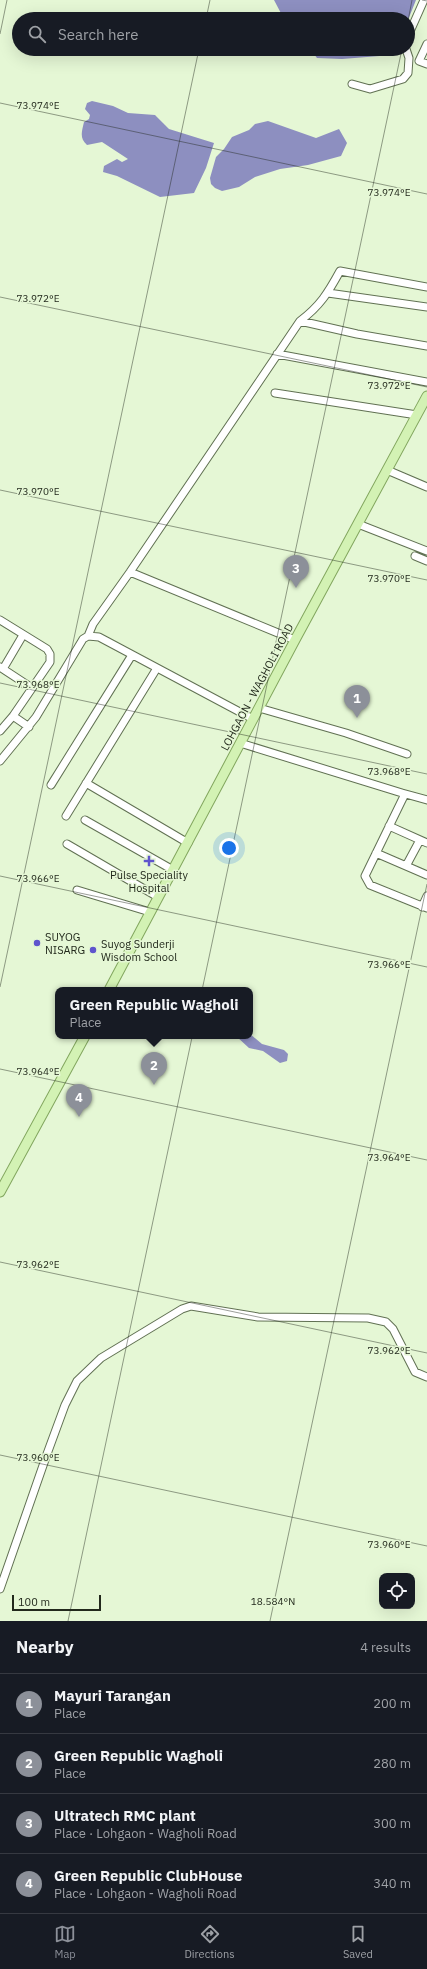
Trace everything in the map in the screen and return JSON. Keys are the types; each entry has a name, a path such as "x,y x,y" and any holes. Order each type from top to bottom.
{"main road":[{"name":"LOHGAON - WAGHOLI ROAD","path":"111,987 295,640 427,396"},
{"path":"0,1192 83,1039"}],"street":[{"path":"415,20 424,0"},
{"path":"427,44 420,61 427,64"},
{"path":"352,84 370,89 403,79 408,73 408,56"},
{"path":"0,761 29,727 83,639 88,636 93,624 130,572 300,320 315,309 328,293 340,270 427,287"},
{"path":"328,293 427,307"},
{"path":"300,320 357,334 427,346"},
{"path":"277,354 427,382"},
{"path":"275,393 416,415"},
{"path":"387,470 427,487"},
{"path":"358,524 427,551"},
{"path":"415,556 427,561"},
{"path":"130,572 295,640"},
{"path":"0,620 47,649 50,654 50,662 13,716 0,731"},
{"path":"23,635 2,668 32,688"},
{"path":"88,636 99,637 253,719"},
{"path":"51,785 132,655"},
{"path":"66,816 157,668"},
{"path":"259,708 346,733 407,754"},
{"path":"13,716 29,727"},
{"path":"240,743 427,800"},
{"path":"86,783 188,843"},
{"path":"402,793 404,796 367,871 365,876 366,881 370,885 425,908 427,896"},
{"path":"85,820 173,870"},
{"path":"389,826 427,843"},
{"path":"406,866 420,840"},
{"path":"67,844 158,897"},
{"path":"376,853 427,875"},
{"path":"77,890 150,912"},
{"path":"0,1589 57,1426 77,1381 101,1358 182,1309 192,1306 258,1317 368,1318 386,1322 393,1329 415,1372 427,1377"}],"water":[{"path":"274,0 416,0 411,12 280,12"},
{"path":"315,56 380,56 342,59 317,58"},
{"path":"92,101 113,106 128,113 155,115 169,129 214,143 206,168 194,193 160,197 117,176 103,172 104,166 117,159 122,162 128,159 102,142 87,145 84,142 82,137 82,128 84,122 89,119 90,115 85,109 87,103"},
{"path":"268,121 316,138 339,129 347,143 341,156 308,165 280,169 255,177 239,187 222,191 215,188 211,184 210,178 216,157 224,149 232,137 249,130 255,124"},
{"path":"253,1036 262,1044 284,1050 288,1054 287,1061 280,1063 263,1051 249,1048 239,1039 253,1039"}],"place":[{"name":"Ultratech RMC plant","path":"296,588"},
{"name":"Mayuri Tarangan","path":"357,718"},
{"name":"Pulse Speciality Hospital","path":"149,861"},
{"name":"SUYOG NISARG","path":"37,943"},
{"name":"Suyog Sunderji Wisdom School","path":"93,950"},
{"name":"Green Republic Wagholi","path":"154,1085"},
{"name":"Green Republic ClubHouse","path":"79,1117"}]}
